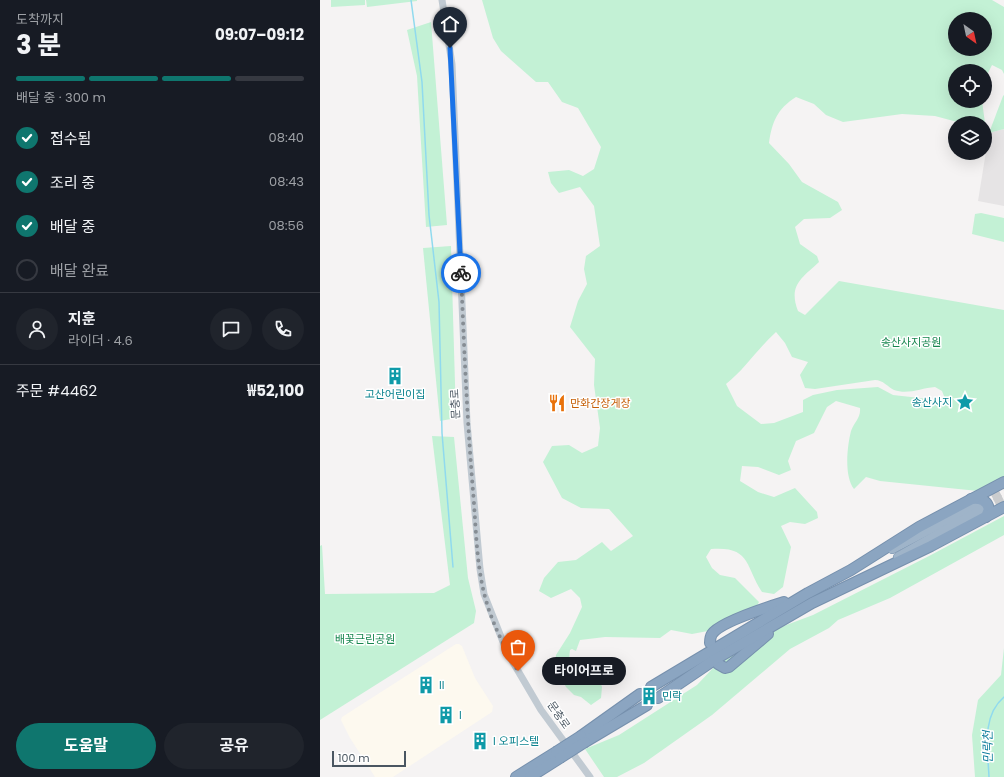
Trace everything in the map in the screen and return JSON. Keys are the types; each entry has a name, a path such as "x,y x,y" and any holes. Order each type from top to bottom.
{"highway":[{"path":"851,570 919,527 1004,482"},
{"path":"651,687 808,593 851,570 982,510 988,509 986,502 981,499 970,499"},
{"path":"658,698 714,660 812,603 857,580 931,546 982,510 1004,507"},
{"path":"710,643 710,635 727,623 808,593"},
{"path":"718,664 725,668 729,667 756,643 812,603"},
{"path":"583,739 640,694"},
{"path":"516,777 647,705"},
{"path":"530,777 558,755"}],"street":[{"name":"문충로","path":"442,0 452,64 467,423 483,588 492,618 507,652 541,710 590,777"}],"shaded area":[{"path":"1004,129 1004,206 978,201 985,160 992,160 992,132"},
{"path":"456,644 462,646 475,678 493,706 492,712 393,777 375,777 350,738 341,720 342,717"}],"green space":[{"path":"331,0 365,0 365,5 331,7"},
{"path":"366,0 417,0 417,1 367,7"},
{"name":"송산사지공원","path":"482,0 992,0 1004,7 1004,74 1002,70 992,64 948,64 948,108 983,108 984,116 948,116 948,120 935,116 902,114 843,122 826,115 814,104 796,97 784,106 776,117 769,143 789,164 802,182 838,202 842,210 830,218 804,219 795,227 800,244 817,256 819,262 798,283 795,302 798,311 805,315 839,281 1004,310 1004,478 978,491 880,481 866,477 854,489 849,477 847,461 848,445 851,431 858,417 860,408 836,401 827,407 814,433 796,441 788,461 791,470 779,475 758,467 742,466 740,481 758,492 774,497 795,488 817,512 818,518 805,524 790,522 781,526 791,547 783,587 774,594 762,592 749,566 740,554 724,549 711,549 706,557 712,568 720,575 735,578 759,602 755,610 713,630 692,634 671,630 660,638 605,637 580,640 576,651 572,649 570,650 569,658 574,672 579,678 596,670 602,687 601,698 591,705 581,697 574,695 566,687 555,667 556,655 570,633 582,607 580,598 571,589 551,598 539,591 544,578 558,562 576,560 602,542 611,551 633,536 609,509 581,508 562,498 543,462 552,446 569,445 582,453 598,446 600,428 594,385 595,359 570,327 578,301 587,284 584,269 586,256 600,246 594,206 580,187 559,193 551,183 548,172 569,170 583,176 594,169 601,147 578,108 562,102 548,82 536,82 501,51 493,38","holes":["776,332 785,343 792,357 808,362 800,375 805,388 815,389 875,380 880,381 894,390 904,392 935,387 942,391 948,406 938,400 893,395 878,387 837,390 813,395 803,400 803,412 774,423 761,424 737,406 726,384"]},
{"path":"431,22 447,225 426,227 417,76 407,30"},
{"path":"1004,95 1004,129 992,132 992,125"},
{"path":"981,213 1004,218 1004,242 972,234 975,214"},
{"path":"451,246 456,418 440,421 423,248"},
{"name":"배꽃근린공원","path":"432,436 454,437 468,578 476,611 474,623 320,720 320,546 322,545 325,594 434,593 450,585"},
{"path":"1004,516 1004,535 890,598 838,620 829,628 790,649 712,715 644,763 617,777 604,777 585,749 619,735 697,685 714,667 773,630 813,615"},
{"path":"1004,648 1004,777 975,777 972,735 978,700 1001,675"}],"waterway":[{"path":"411,0 422,82 429,215 439,302 442,433 453,567"},
{"name":"민락천","path":"989,777 987,745 989,724 992,714 1004,697"}],"tunnel":[{"path":"980,503 1004,490"},
{"path":"983,509 1004,498"}],"way so far":[{"path":"461,273 467,423 480,569 484,594 492,618 507,652 518,671"}],"place":[{"name":"고산어린이집","path":"395,376"},
{"name":"송산사지","path":"965,402"},
{"name":"만화간장게장","path":"557,403"},
{"name":"타이어프로","path":"518,671"},
{"name":"II","path":"426,685"},
{"name":"민락","path":"649,696"},
{"name":"I","path":"446,715"},
{"name":"I 오피스텔","path":"480,741"}],"route":[{"path":"450,48 452,64 454,146 461,273"}]}
